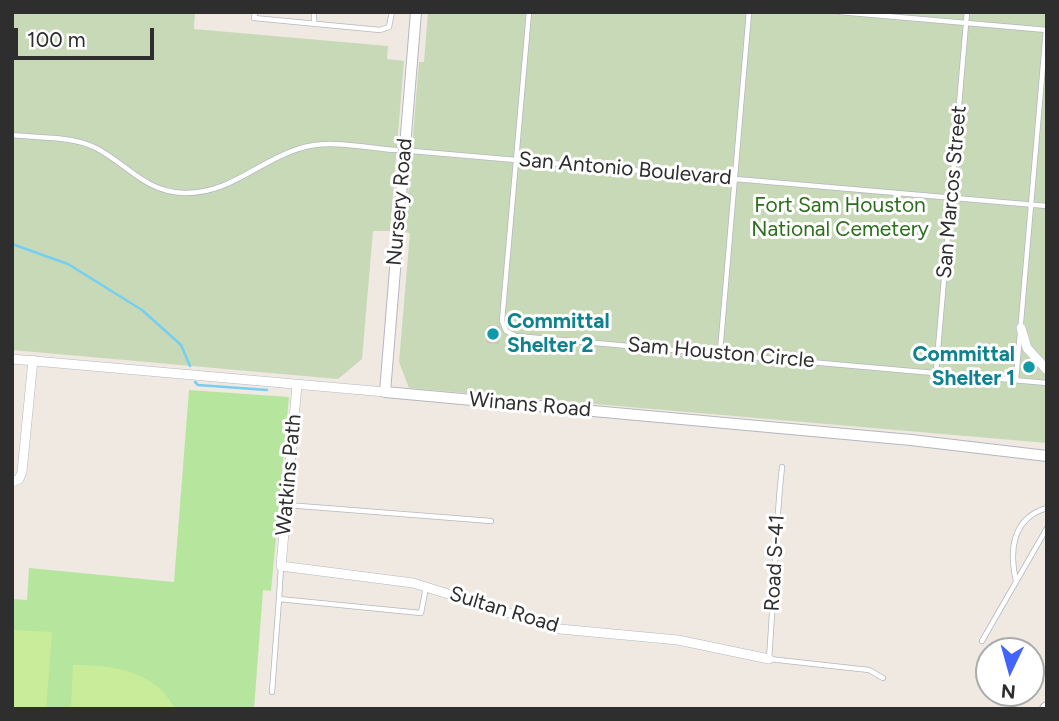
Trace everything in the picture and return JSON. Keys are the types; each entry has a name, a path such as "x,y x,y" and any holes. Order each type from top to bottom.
{"street":[{"name":"Nursery Road","path":"385,392 416,12"},
{"path":"1021,328 1027,348 1047,370"},
{"name":"Winans Road","path":"12,359 897,438 1047,456"},
{"path":"13,482 22,472 33,360"},
{"name":"Watkins Path","path":"281,566 297,385"},
{"name":"Sultan Road","path":"281,566 426,586 561,629 678,640 769,659"}],"lane":[{"path":"255,12 254,18 380,30 389,27 392,12"},
{"path":"314,12 314,24"},
{"name":"Sam Houston Circle","path":"528,12 502,320 506,331 516,335 1047,383"},
{"path":"720,352 749,12"},
{"path":"840,12 1046,30 1016,380"},
{"name":"San Marcos Street","path":"936,372 967,12"},
{"path":"1041,89 1047,75"},
{"path":"12,135 83,142 105,154 138,180 181,193 228,186 278,157 304,146 397,150"},
{"name":"San Antonio Boulevard","path":"412,151 1047,206"},
{"name":"Road S-41","path":"769,659 776,575 773,550 782,467"},
{"path":"286,505 491,522"},
{"path":"1016,581 1011,554 1016,533 1026,519 1047,508"},
{"path":"984,637 1047,528"},
{"path":"272,692 281,566"},
{"path":"279,599 421,613 426,586"},
{"path":"769,659 869,670 883,678"}],"green space":[{"path":"12,12 195,12 194,29 388,46 387,59 404,61 390,231 373,231 362,359 338,379 12,350"},
{"name":"Fort Sam Houston National Cemetery","path":"428,12 1047,12 1047,443 409,388 399,362 410,233 405,232 419,62 424,62"},
{"path":"189,390 289,397 271,591 263,590 254,709 12,709 12,599 27,600 29,568 174,582"},
{"path":"12,630 52,632 46,709 12,709"},
{"path":"73,665 103,666 131,672 156,686 175,709 71,709"}],"building":[{"name":"Committal Shelter 2","path":"489,326 499,327 498,343 487,342"},
{"name":"Committal Shelter 1","path":"1027,359 1037,370 1030,376 1022,366"}],"waterway":[{"path":"12,244 68,264 142,310 181,345 190,366"},
{"path":"195,382 198,385 267,390"}],"place":[{"name":"Committal Shelter 2","path":"493,334"},
{"name":"Committal Shelter 1","path":"1029,367"}]}
